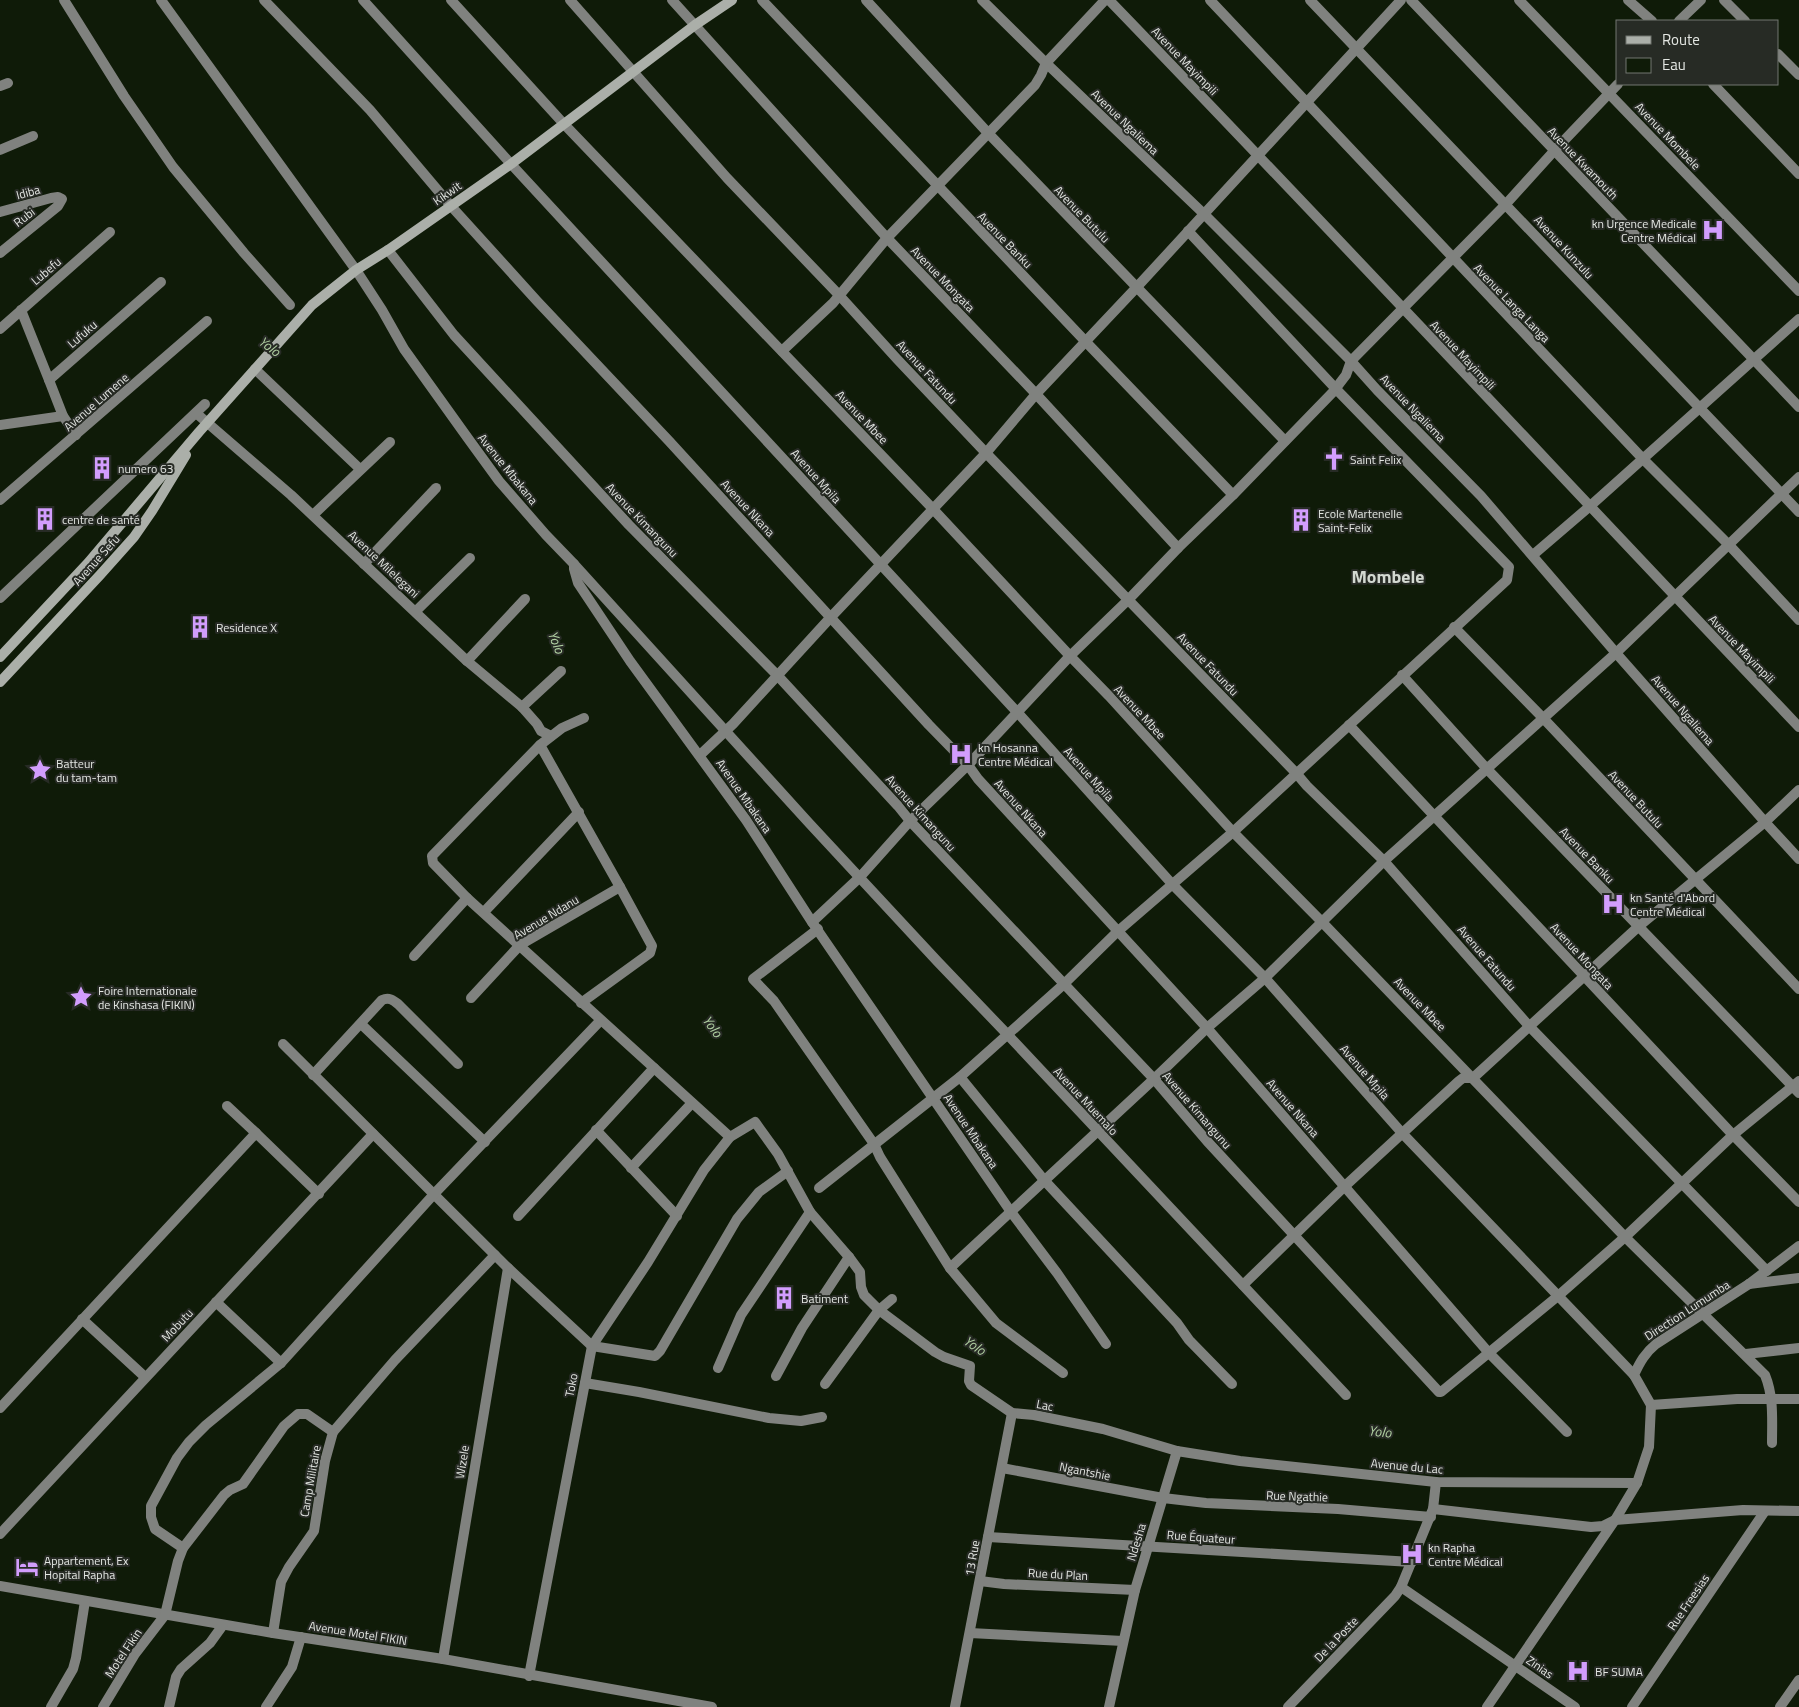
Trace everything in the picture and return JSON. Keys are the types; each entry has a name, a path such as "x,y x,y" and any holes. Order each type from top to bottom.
{"main road":[{"name":"Kikwit","path":"199,432 312,305 356,270 388,250 511,164 695,25 732,0"},
{"name":"Avenue Sefu","path":"13,668 0,656 88,563 199,432"},
{"name":"Avenue Sefu","path":"0,682 134,537 157,504 199,432"}],"street":[{"path":"64,0 120,89 173,167 290,305"},
{"name":"Avenue Mbakana","path":"161,0 356,270 404,349 467,438 499,480 546,535 574,564 578,583 630,661 746,820 815,925 1011,1212 1057,1273 1106,1344"},
{"name":"Avenue Nkana","path":"264,0 370,110 451,206 968,765 1117,932 1207,1028 1489,1354 1567,1432"},
{"name":"Avenue Mpila","path":"363,0 511,164 720,389 1173,885 1265,978 1402,1133 1634,1375"},
{"name":"Avenue Mbee","path":"451,0 563,124 933,510 1109,696 1233,832 1625,1236 1746,1354 1765,1375 1770,1387 1772,1400 1772,1443"},
{"name":"Avenue Fatundu","path":"570,0 727,178 986,453 1307,786 1384,861 1529,1026 1768,1271"},
{"name":"Avenue Mongata","path":"672,0 887,238 1036,394 1178,548"},
{"name":"Avenue Banku","path":"762,0 1233,495"},
{"name":"Avenue Butulu","path":"866,0 988,134 1285,441"},
{"name":"Avenue Ngaliema","path":"982,0 1204,214 1351,361 1481,496 1616,653 1799,858"},
{"path":"782,351 833,303 887,238 1035,85 1046,63 1107,0"},
{"name":"Avenue Mayimpili","path":"1107,0 1258,155 1799,727"},
{"name":"Avenue Langa Langa","path":"1210,0 1452,258 1799,620"},
{"name":"Avenue Kunzulu","path":"1310,0 1799,512"},
{"path":"700,755 778,676 830,617 986,453 1036,394 1401,0"},
{"name":"Avenue Kwamouth","path":"1411,0 1799,407"},
{"name":"Avenue Mombele","path":"1519,0 1799,291"},
{"path":"1628,0 1651,20"},
{"path":"1680,20 1701,0"},
{"path":"1724,0 1744,20"},
{"path":"1779,55 1799,75"},
{"path":"1063,1373 996,1323 950,1268 880,1157 874,1144 774,1001 753,979 815,925 910,821 968,765 1070,656 1233,495 1336,389 1346,374 1351,361 1506,204 1617,85"},
{"path":"1715,85 1799,174"},
{"path":"0,150 33,136"},
{"name":"Idiba","path":"0,212 52,198 58,197 62,199"},
{"name":"Rubi","path":"0,253 58,206 62,199"},
{"path":"819,1188 960,1077 1064,984 1117,932 1233,832 1507,580 1510,573 1509,567 1336,389 1188,231"},
{"name":"Lubefu","path":"0,329 110,232"},
{"name":"Avenue Kimangunu","path":"388,250 460,342 629,525 778,676 910,821 1154,1079 1207,1141 1438,1392 1441,1392 1489,1354"},
{"name":"Lufuku","path":"49,380 161,282"},
{"path":"21,310 63,416 76,435"},
{"path":"1533,555 1799,319"},
{"name":"Avenue Lumene","path":"0,500 207,321"},
{"path":"255,369 360,469"},
{"path":"0,598 205,404"},
{"name":"Avenue Milelegani","path":"196,413 270,476 467,660 522,707 541,731 551,736"},
{"path":"0,425 63,416"},
{"path":"312,515 390,442"},
{"path":"950,1268 1207,1028 1265,978 1384,861 1616,653 1799,477"},
{"path":"364,564 436,488"},
{"path":"416,612 470,558"},
{"name":"Avenue Muemalo","path":"574,564 938,962 1199,1236 1346,1395"},
{"path":"467,660 525,599"},
{"name":"Avenue Butulu","path":"1454,627 1543,718 1799,989"},
{"path":"522,707 561,671"},
{"name":"Avenue Banku","path":"1402,675 1487,769 1638,927 1797,1087"},
{"path":"584,718 562,728 540,745 432,856 433,863 467,898 600,1021 730,1137 755,1122 778,1154 810,1212 849,1256 860,1272 861,1287 864,1295 879,1310"},
{"name":"Avenue Mongata","path":"1349,725 1733,1135 1799,1202"},
{"path":"540,745 652,946 650,953 581,1003"},
{"path":"1243,1285 1345,1186 1463,1078 1473,1078 1583,975 1765,822 1799,790"},
{"path":"484,912 578,812"},
{"name":"Avenue Ndanu","path":"471,998 520,945 620,886"},
{"path":"414,956 467,898"},
{"path":"313,1075 382,1000 391,999 458,1064"},
{"path":"183,1548 155,1528 151,1517 151,1506 189,1442 206,1425 281,1363 434,1193 600,1021"},
{"path":"361,1024 485,1142"},
{"path":"283,1044 508,1268 592,1346 655,1356 660,1351 737,1219 759,1192 788,1171"},
{"path":"518,1216 654,1068"},
{"path":"960,1077 1044,1180 1232,1384"},
{"path":"1489,1354 1625,1236 1733,1135 1797,1087"},
{"path":"630,1168 692,1103"},
{"path":"227,1106 319,1194"},
{"path":"596,1130 676,1216"},
{"path":"0,1408 256,1133"},
{"name":"Mobutu","path":"0,1534 373,1134"},
{"name":"Toko","path":"529,1676 592,1346 704,1170 730,1137"},
{"path":"718,1368 741,1315 810,1212"},
{"name":"Direction Lumumba","path":"1634,1375 1648,1350 1768,1271 1799,1246"},
{"path":"333,1432 395,1360 495,1255"},
{"path":"776,1376 802,1328 849,1256"},
{"name":"Wizele","path":"443,1659 508,1268"},
{"path":"1749,1284 1799,1278"},
{"path":"825,1384 879,1310 892,1299"},
{"path":"216,1302 281,1363"},
{"name":"Lac","path":"879,1310 944,1357 970,1366 969,1381 971,1385 1012,1413 1034,1415 1103,1429 1177,1451"},
{"path":"82,1320 145,1377"},
{"path":"1746,1354 1799,1348"},
{"path":"1487,1707 1615,1520 1637,1483 1649,1446 1651,1405 1634,1375"},
{"path":"584,1384 639,1392 769,1418 801,1421 822,1417"},
{"path":"1651,1405 1737,1399 1799,1400"},
{"name":"13 Rue","path":"955,1707 1012,1413"},
{"name":"Camp Militaire","path":"165,1614 183,1548 224,1495 243,1484 284,1426 298,1414 307,1414 333,1432 325,1461 314,1530 281,1582 273,1633"},
{"name":"Avenue du Lac","path":"1177,1451 1240,1461 1436,1482 1637,1483"},
{"name":"Ndesha","path":"1108,1707 1135,1590 1177,1451"},
{"name":"Ngantshie","path":"1002,1468 1163,1498"},
{"name":"De la Poste","path":"1288,1707 1395,1596 1401,1587 1432,1513 1436,1482"},
{"name":"Rue Ngathie","path":"1163,1498 1232,1505 1432,1513"},
{"path":"1432,1513 1592,1527 1603,1526 1615,1520 1743,1510 1799,1511"},
{"name":"Rue Freesias","path":"1632,1707 1765,1511"},
{"name":"Rue Équateur","path":"988,1537 1412,1562"},
{"name":"Rue du Plan","path":"980,1581 1004,1584 1135,1590"},
{"path":"1401,1587 1515,1665"},
{"name":"Avenue Motel FIKIN","path":"1,1588 443,1659 529,1676 712,1707"},
{"path":"51,1707 73,1669 86,1601"},
{"name":"Motel Fikin","path":"103,1707 135,1654 165,1614"},
{"path":"169,1707 176,1677 181,1669 210,1643 223,1625"},
{"path":"970,1633 1123,1641"},
{"path":"266,1707 292,1666 301,1637"},
{"name":"Zinias","path":"1515,1665 1575,1707"},
{"path":"1780,1707 1799,1680"}],"water":[{"name":"Yolo","path":"0,0 1799,0 1799,1707 0,1707"}],"place":[{"name":"kn Urgence Medicale Centre Médical","path":"1713,230"},
{"name":"Saint Felix","path":"1334,459"},
{"name":"numero 63","path":"102,468"},
{"name":"centre de santé","path":"45,519"},
{"name":"Ecole Martenelle Saint-Felix","path":"1301,520"},
{"name":"Residence X","path":"200,627"},
{"name":"kn Hosanna Centre Médical","path":"961,754"},
{"name":"Batteur du tam-tam","path":"40,770"},
{"name":"kn Santé d'Abord Centre Médical","path":"1613,904"},
{"name":"Foire Internationale de Kinshasa (FIKIN)","path":"81,997"},
{"name":"Batiment","path":"784,1298"},
{"name":"kn Rapha Centre Médical","path":"1412,1554"},
{"name":"Appartement, Ex Hopital Rapha","path":"27,1567"},
{"name":"BF SUMA","path":"1578,1671"}],"district":[{"name":"Mombele","path":"1388,576"}]}
